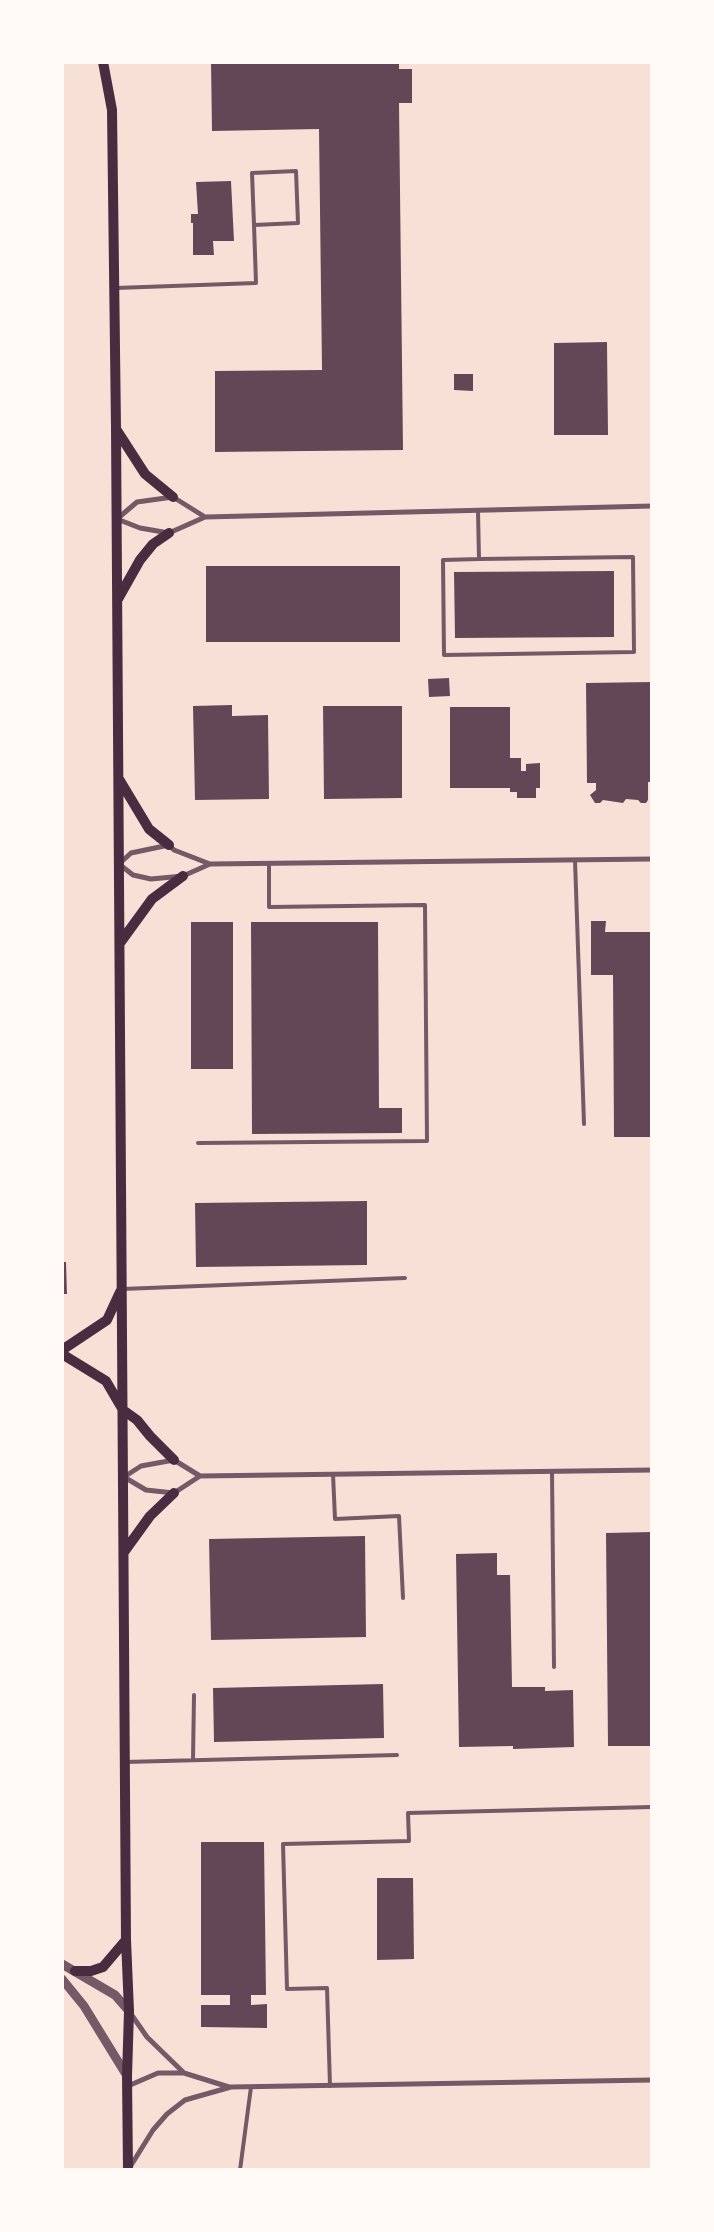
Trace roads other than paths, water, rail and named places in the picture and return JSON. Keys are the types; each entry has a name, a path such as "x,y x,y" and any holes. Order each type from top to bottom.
{"main road":[{"path":"103,62 112,110 116,428 126,1940 129,2011 127,2081 128,2170"},
{"path":"116,428 145,474 173,497"},
{"path":"117,600 140,560 153,544 169,533"},
{"path":"118,779 149,829 169,846"},
{"path":"120,943 152,899 183,876"},
{"path":"62,1350 107,1320 122,1289"},
{"path":"62,1354 106,1381 123,1410 137,1420 174,1460"},
{"path":"124,1552 150,1516 174,1493"},
{"path":"76,1970 91,1971 103,1967 126,1940"}],"street":[{"path":"205,517 173,497 137,502 126,509 117,519 140,528 169,533 205,517 652,506"},
{"path":"210,864 183,876 151,879 133,876 119,864 131,853 169,846 174,850 210,864 652,859"},
{"path":"200,1476 174,1460 141,1466 124,1477 146,1490 174,1493 200,1476 652,1470"},
{"path":"62,1964 76,1970 115,1996 129,2011 147,2037 184,2073"},
{"path":"62,1979 84,2006 127,2081 158,2074 184,2073 231,2087"},
{"path":"128,2170 153,2130 167,2114 185,2100 231,2087 652,2080"}],"lane":[{"path":"114,288 256,283 252,173 296,171 298,223 254,225"},
{"path":"478,510 479,559"},
{"path":"633,557 634,652 444,655 442,560 479,559 633,557"},
{"path":"575,860 584,1124"},
{"path":"198,1144 427,1141 425,905 269,906 269,863"},
{"path":"122,1289 405,1278"},
{"path":"552,1471 554,1668"},
{"path":"333,1474 335,1520 399,1516 403,1598"},
{"path":"193,1760 194,1695"},
{"path":"125,1762 397,1755"},
{"path":"330,2086 327,1988 287,1989 283,1844 409,1841 408,1813 652,1807"},
{"path":"240,2170 250,2087"}]}
